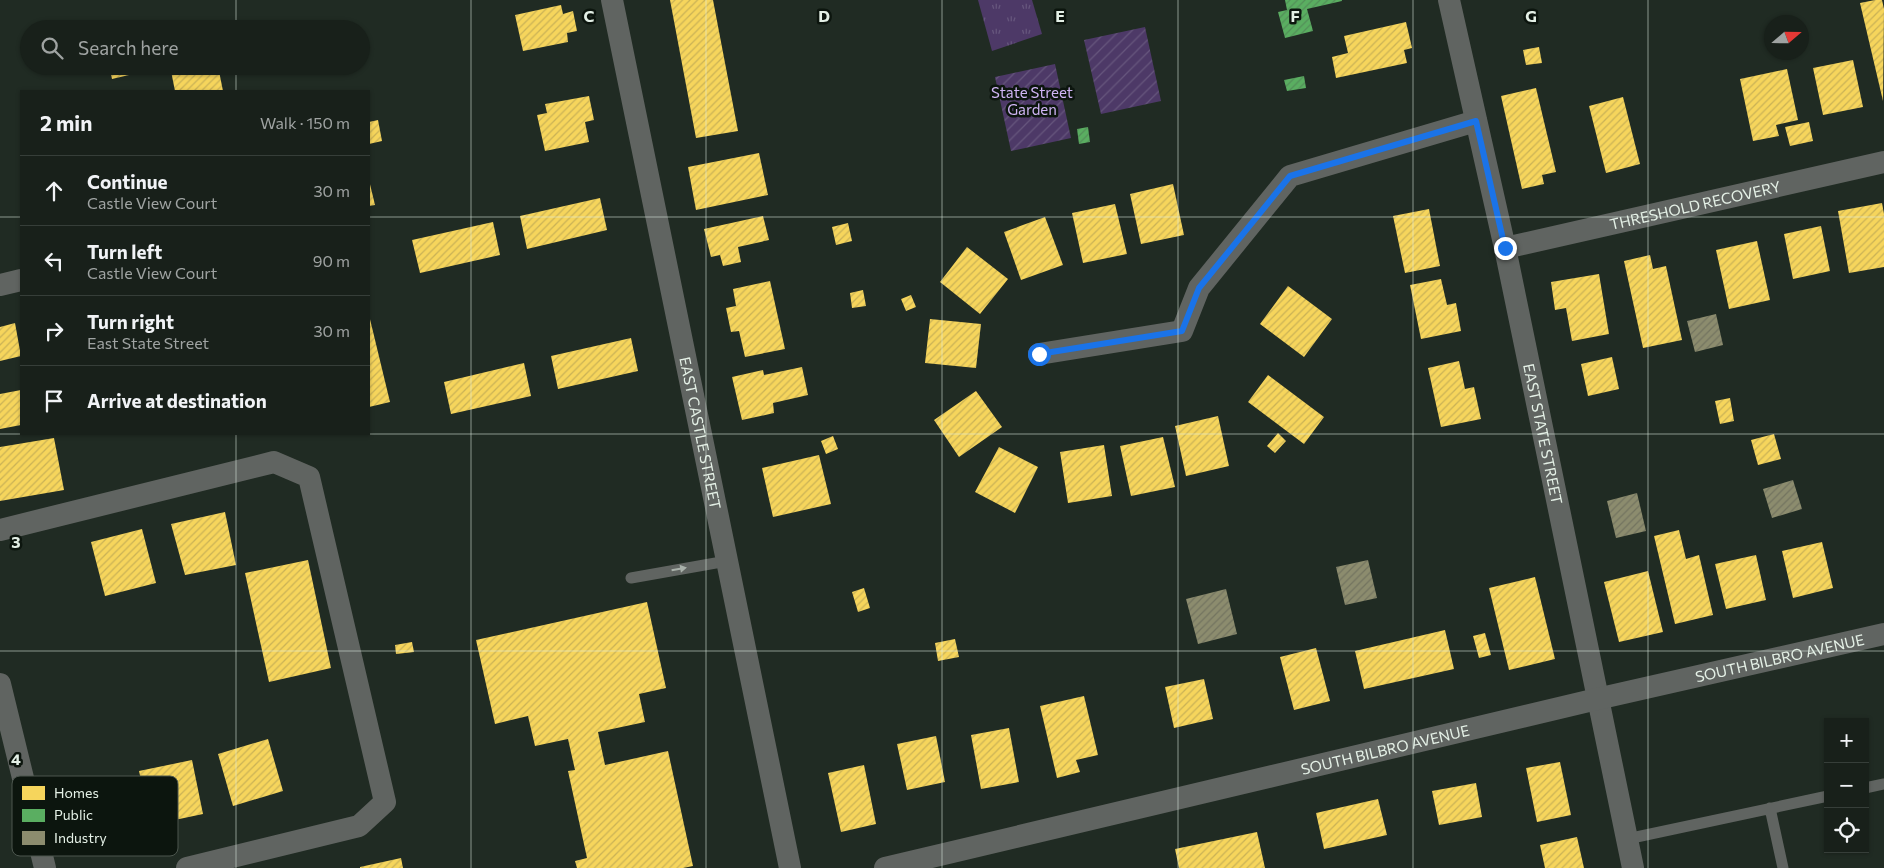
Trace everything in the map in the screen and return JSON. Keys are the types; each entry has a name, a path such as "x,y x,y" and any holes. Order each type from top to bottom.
{"street":[{"name":"EAST CASTLE STREET","path":"612,0 790,868"},
{"name":"EAST STATE STREET","path":"1449,0 1505,248 1633,868"},
{"path":"1039,354 1182,331 1199,288 1290,176 1476,121"},
{"name":"THRESHOLD RECOVERY","path":"1505,248 1884,162"},
{"path":"0,285 20,280"},
{"path":"0,530 274,462 309,477 385,802 359,826 187,868"},
{"name":"SOUTH BILBRO AVENUE","path":"886,868 1597,699 1884,634"},
{"path":"0,684 22,776"}],"lane":[{"path":"631,578 727,561"},
{"path":"1869,787 1884,784"},
{"path":"1627,839 1824,797"},
{"path":"1770,808 1784,868"}],"green space":[{"path":"978,0 1032,0 1042,34 992,51"},
{"name":"State Street Garden","path":"1145,27 1161,101 1101,114 1084,40"},
{"name":"State Street Garden","path":"1055,64 1071,138 1011,151 995,77"}],"building: Homes":[{"path":"670,0 713,0 738,131 696,138"},
{"path":"1882,0 1884,9 1883,101 1860,3"},
{"path":"561,5 563,14 573,11 577,31 567,33 568,42 523,51 515,15"},
{"path":"1406,22 1412,48 1404,50 1407,63 1336,78 1332,57 1348,53 1344,36"},
{"path":"1539,47 1542,63 1526,65 1523,50"},
{"path":"1853,60 1863,107 1823,115 1813,68"},
{"path":"1787,69 1798,120 1776,125 1779,136 1753,141 1740,79"},
{"path":"111,75 129,75 112,79"},
{"path":"172,75 220,75 223,90 175,90"},
{"path":"1536,88 1556,172 1542,175 1544,184 1522,189 1501,96"},
{"path":"589,96 594,120 585,122 589,142 545,151 537,115 547,113 545,104"},
{"path":"1623,97 1640,164 1606,173 1589,106"},
{"path":"378,120 382,141 370,144 370,122"},
{"path":"1809,122 1813,141 1790,146 1785,127"},
{"path":"759,153 768,195 696,210 688,167"},
{"path":"370,184 375,205 370,206"},
{"path":"1173,184 1184,235 1141,244 1130,194"},
{"path":"600,198 607,230 527,249 520,216"},
{"path":"1882,203 1884,214 1884,267 1849,273 1838,211"},
{"path":"1115,204 1127,254 1083,263 1072,213"},
{"path":"1429,209 1440,266 1405,273 1393,216"},
{"path":"763,216 769,240 738,247 741,262 723,266 720,255 711,257 704,229"},
{"path":"1045,217 1063,265 1021,280 1004,232"},
{"path":"493,222 500,255 420,273 412,240"},
{"path":"848,223 852,241 836,245 832,227"},
{"path":"1821,226 1830,271 1793,279 1784,234"},
{"path":"1757,241 1770,300 1729,309 1716,250"},
{"path":"967,247 1008,279 980,314 940,282"},
{"path":"1650,255 1653,269 1666,266 1682,340 1643,348 1624,261"},
{"path":"1599,274 1609,334 1572,341 1566,308 1555,310 1551,282"},
{"path":"1441,279 1447,305 1456,303 1461,331 1421,339 1410,285"},
{"path":"770,281 785,349 745,357 739,331 731,332 726,308 736,306 733,289"},
{"path":"1288,286 1332,319 1304,357 1260,324"},
{"path":"863,290 866,306 852,308 850,293"},
{"path":"911,295 916,307 906,311 901,299"},
{"path":"370,319 390,402 370,407"},
{"path":"930,319 981,324 976,368 925,363"},
{"path":"15,323 20,356 0,361 0,327"},
{"path":"631,338 638,371 558,389 551,356"},
{"path":"1612,357 1619,389 1588,396 1581,364"},
{"path":"1459,361 1465,389 1474,387 1481,419 1441,427 1428,368"},
{"path":"524,363 531,396 451,414 444,382"},
{"path":"802,367 808,395 773,403 774,413 742,420 732,377 763,370 764,375"},
{"path":"1268,375 1324,417 1304,444 1248,402"},
{"path":"20,390 20,425 0,429 0,394"},
{"path":"976,391 1002,427 959,457 934,420"},
{"path":"1730,398 1734,421 1720,424 1715,401"},
{"path":"1218,416 1229,466 1186,476 1175,426"},
{"path":"1278,433 1286,441 1275,453 1267,446"},
{"path":"1774,434 1781,459 1758,465 1751,440"},
{"path":"833,436 838,449 826,454 821,441"},
{"path":"1163,437 1175,487 1131,496 1120,446"},
{"path":"54,438 64,490 0,501 0,447"},
{"path":"1104,445 1112,496 1068,503 1060,452"},
{"path":"999,447 1038,467 1015,513 975,492"},
{"path":"819,455 831,504 773,517 762,468"},
{"path":"225,512 236,565 185,575 171,524"},
{"path":"142,529 156,583 105,596 91,542"},
{"path":"1679,530 1686,559 1699,555 1713,615 1675,624 1654,536"},
{"path":"1822,542 1833,588 1793,598 1782,551"},
{"path":"1756,555 1766,600 1726,609 1715,564"},
{"path":"308,560 331,668 269,682 245,573"},
{"path":"1648,571 1663,632 1619,642 1604,582"},
{"path":"1535,577 1555,659 1509,670 1489,588"},
{"path":"864,588 870,608 858,612 852,592"},
{"path":"647,602 666,688 639,694 645,722 598,732 605,765 668,751 693,866 683,868 577,868 575,861 587,858 568,771 575,770 568,739 535,746 528,716 495,724 476,640"},
{"path":"1445,630 1454,669 1364,689 1355,651"},
{"path":"1485,633 1491,655 1479,658 1473,636"},
{"path":"955,639 959,657 938,661 935,643"},
{"path":"412,642 414,652 396,654 395,645"},
{"path":"1316,648 1330,701 1294,710 1280,657"},
{"path":"1204,679 1213,719 1174,728 1165,687"},
{"path":"1084,696 1098,755 1076,760 1080,772 1057,778 1040,706"},
{"path":"1009,728 1019,782 981,789 971,735"},
{"path":"936,736 945,782 907,790 897,744"},
{"path":"268,739 283,791 233,806 218,754"},
{"path":"192,760 203,814 178,819 178,776 140,776 139,771"},
{"path":"1560,762 1571,815 1537,822 1526,768"},
{"path":"864,765 876,824 841,832 828,773"},
{"path":"1476,783 1482,817 1439,825 1432,791"},
{"path":"1378,799 1387,835 1324,849 1316,813"},
{"path":"1257,832 1265,868 1179,868 1175,849"},
{"path":"1577,837 1584,868 1545,868 1540,845"},
{"path":"401,858 403,868 360,868 360,867"}],"building: Public":[{"path":"1285,0 1342,1 1307,9 1313,31 1285,38 1278,12 1287,10"},
{"path":"1304,76 1306,88 1287,91 1284,80"},
{"path":"1088,127 1090,142 1079,144 1077,129"}],"building: Industry":[{"path":"1716,314 1723,345 1695,352 1687,321"},
{"path":"1793,480 1802,509 1772,518 1763,489"},
{"path":"1637,493 1646,531 1616,538 1607,501"},
{"path":"1368,560 1377,598 1345,605 1336,567"},
{"path":"1226,589 1237,634 1198,644 1186,599"}],"route":[{"path":"1039,354 1182,331 1199,288 1290,176 1476,121 1505,248"}]}
